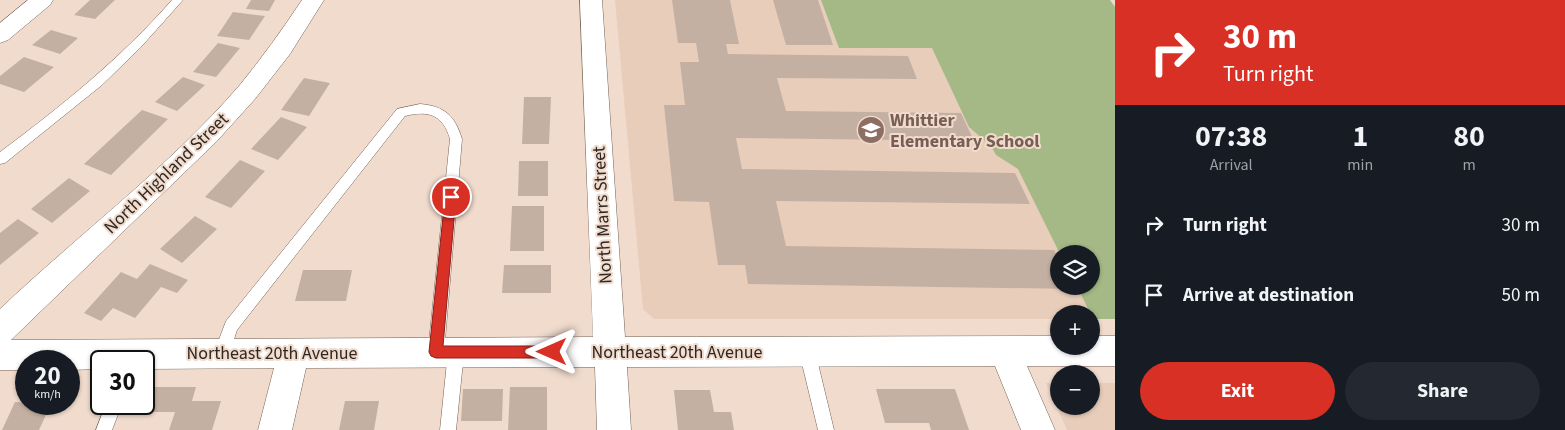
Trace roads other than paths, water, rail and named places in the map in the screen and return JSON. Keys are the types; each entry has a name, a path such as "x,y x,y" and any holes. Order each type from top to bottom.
{"street":[{"path":"0,35 42,0"},
{"name":"North Highland Street","path":"0,330 202,142 263,74 313,0"},
{"name":"North Marrs Street","path":"591,0 614,430"},
{"path":"1005,351 1038,430"},
{"name":"Northeast 20th Avenue","path":"155,356 222,353 1115,351"},
{"path":"275,430 294,353"},
{"name":"Northeast 20th Avenue","path":"0,355 90,356"}],"lane":[{"path":"0,159 110,71 144,38 178,0"},
{"path":"222,353 231,326 401,112 416,108 434,111 450,121 456,139 446,352 448,430"},
{"path":"807,351 826,430"},
{"path":"104,430 110,415"}],"place":[{"name":"Whittier Elementary School","path":"871,130"}]}
